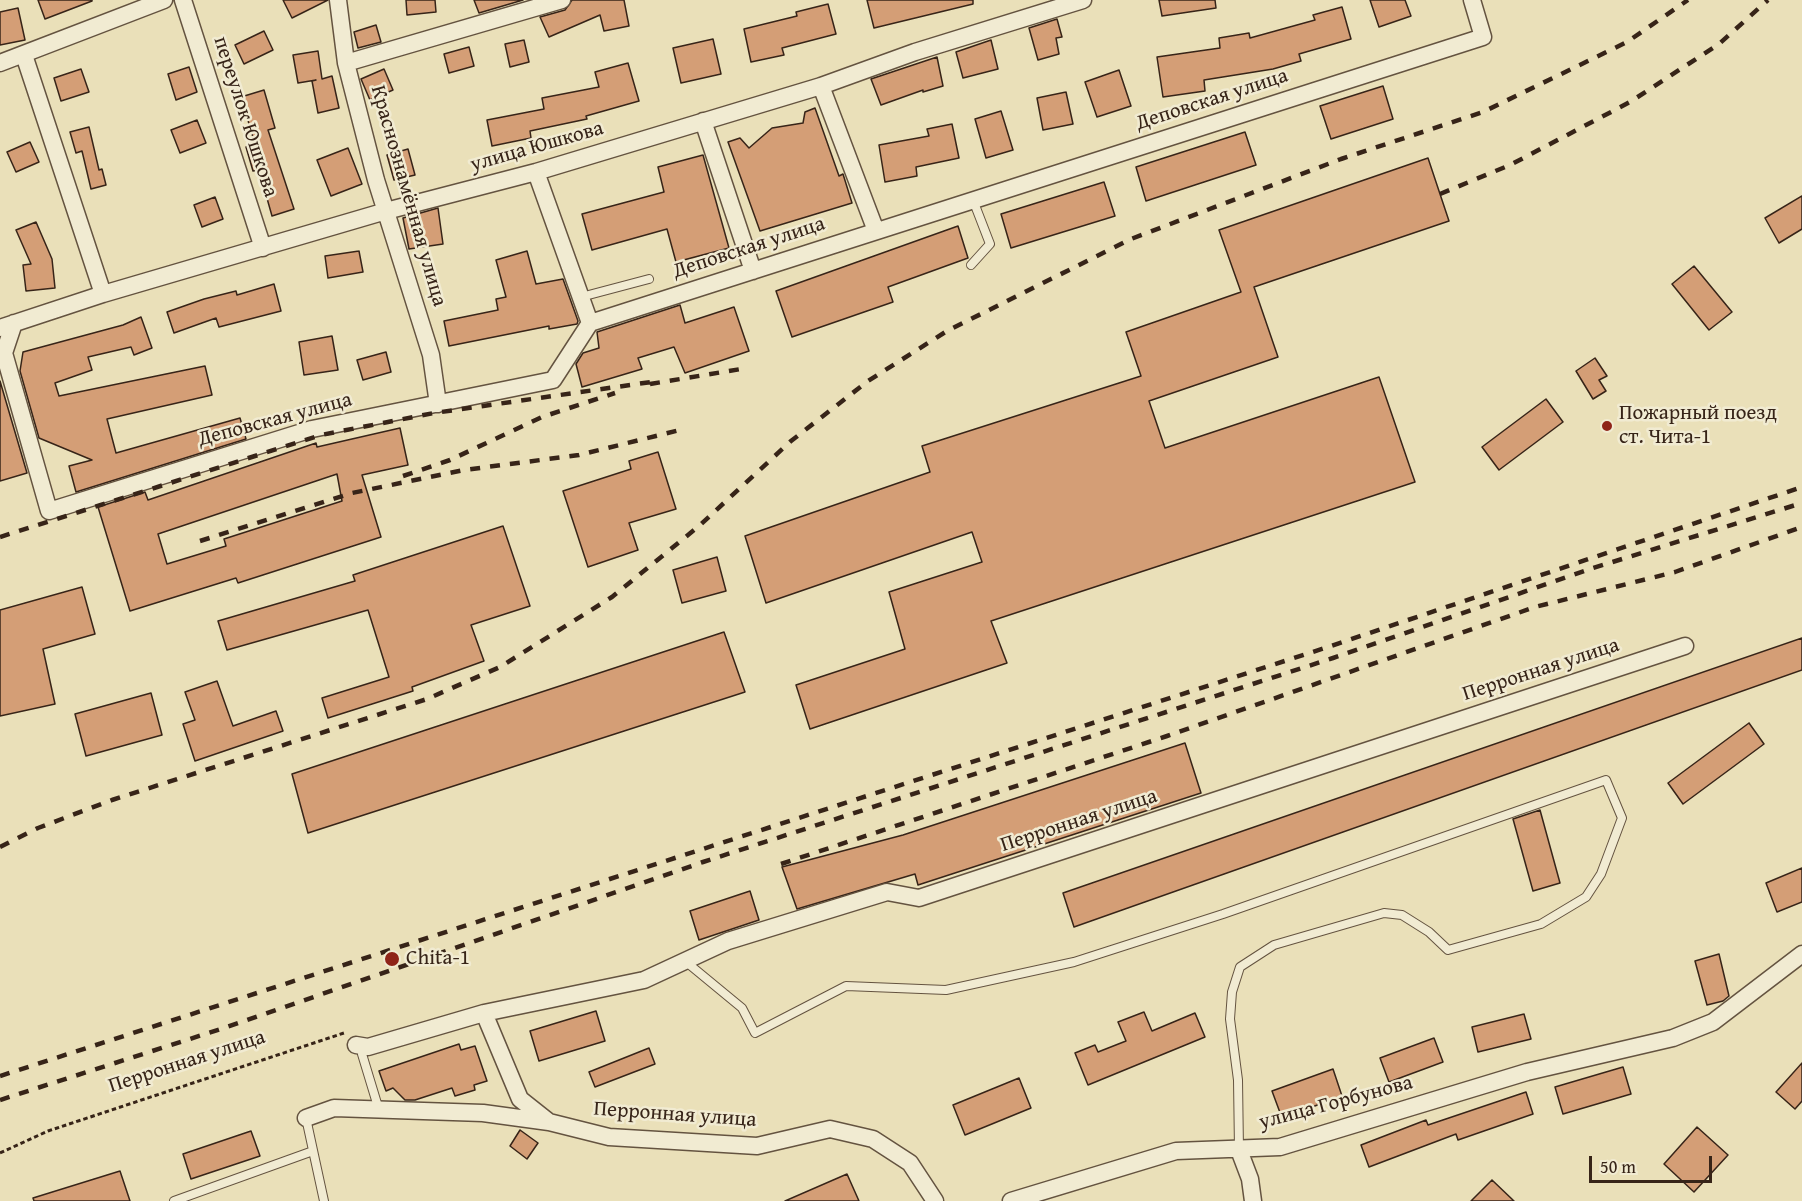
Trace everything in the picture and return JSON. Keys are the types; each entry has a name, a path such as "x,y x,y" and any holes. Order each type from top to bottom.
{"street":[{"path":"0,63 164,0"},
{"name":"переулок Юшкова","path":"183,0 263,248"},
{"name":"Краснознамённая улица","path":"338,0 346,63 386,211 431,355 438,404"},
{"path":"346,63 562,0"},
{"name":"улица Юшкова","path":"7,326 103,294 386,211 536,172 821,86 915,52 1083,0"},
{"name":"Деповская улица","path":"7,326 4,353 49,511 312,429 553,380 590,322 1483,37 1472,0"},
{"path":"24,55 103,294"},
{"path":"821,86 876,231"},
{"path":"704,121 753,271"},
{"path":"536,172 590,322"},
{"name":"Перронная улица","path":"362,1046 484,1013 644,980 728,941 887,892 919,898 1685,646"},
{"name":"улица Горбунова","path":"1011,1201 1176,1151 1280,1147 1527,1072 1673,1038 1713,1022 1802,954"},
{"name":"Перронная улица","path":"484,1013 520,1099 549,1122 609,1137 757,1146 830,1129 873,1138 910,1162 935,1201"},
{"path":"306,1118 334,1108 483,1113 549,1122"},
{"path":"1239,1150 1250,1179 1253,1201"}],"lane":[{"path":"971,265 990,244 973,200"},
{"path":"581,297 649,279"},
{"path":"685,961 742,1008 755,1033 846,986 946,990 1074,962 1223,914 1606,780 1622,818 1601,874 1586,897 1541,924 1448,950 1429,932 1402,915 1384,913 1274,945 1240,967 1232,992 1230,1019 1239,1080 1239,1150"},
{"path":"362,1046 362,1054 379,1110"},
{"path":"306,1118 324,1201"},
{"path":"174,1201 313,1151"}],"path":[{"name":"Перронная улица","path":"0,1153 48,1131 352,1031 362,1046"}],"building":[{"path":"38,0 92,0 92,1 45,19"},
{"path":"283,0 328,0 292,18"},
{"path":"406,0 435,0 436,12 407,15"},
{"path":"474,0 523,0 479,13"},
{"path":"572,0 624,0 629,26 604,31 600,15 549,37 540,17 565,10"},
{"path":"867,0 973,0 973,4 874,28"},
{"path":"1159,0 1215,0 1216,8 1162,16"},
{"path":"1370,0 1405,0 1411,16 1379,27"},
{"path":"828,4 836,34 782,48 784,55 751,62 744,29 797,16 796,12"},
{"path":"1342,7 1351,39 1299,54 1301,61 1273,69 1204,80 1205,91 1163,97 1157,57 1220,48 1219,38 1249,33 1250,38 1315,20 1313,15"},
{"path":"18,8 25,40 0,45 0,12"},
{"path":"1057,19 1062,37 1056,38 1059,54 1038,60 1029,28"},
{"path":"376,25 381,42 358,48 354,32"},
{"path":"264,31 273,50 244,64 235,45"},
{"path":"713,39 721,74 681,83 673,48"},
{"path":"524,40 529,62 510,67 505,44"},
{"path":"991,40 998,69 963,78 956,52"},
{"path":"469,47 474,66 449,73 444,54"},
{"path":"318,51 322,79 332,76 339,108 318,113 312,81 316,80 298,83 293,55"},
{"path":"937,57 943,86 923,92 923,90 881,105 871,79"},
{"path":"628,63 639,101 586,116 587,119 530,131 531,138 492,146 487,120 544,109 542,98 599,87 595,72"},
{"path":"189,67 197,92 176,100 168,74"},
{"path":"81,69 89,92 61,101 54,78"},
{"path":"384,69 393,90 370,100 361,79"},
{"path":"1119,70 1131,106 1097,117 1085,82"},
{"path":"1383,86 1393,119 1331,139 1320,106"},
{"path":"264,90 275,128 268,130 294,209 272,216 259,170 253,171 246,147 255,144 241,97"},
{"path":"1066,92 1073,124 1043,130 1037,98"},
{"path":"815,108 839,176 843,174 852,203 760,231 728,142 740,138 749,148 772,128 803,123 805,112"},
{"path":"1001,111 1013,150 986,158 975,119"},
{"path":"197,120 206,143 180,153 171,130"},
{"path":"952,124 959,158 916,167 917,176 885,182 879,145 929,136 927,129"},
{"path":"89,127 99,170 102,169 106,185 91,189 82,151 76,153 70,132"},
{"path":"1245,132 1256,165 1146,201 1136,167"},
{"path":"30,142 39,162 16,172 7,152"},
{"path":"348,148 362,184 331,196 317,160"},
{"path":"408,149 415,175 394,180 387,155"},
{"path":"703,155 729,248 676,262 667,229 592,250 582,214 664,192 658,167"},
{"path":"1428,158 1449,221 1254,287 1278,357 1149,401 1165,448 1379,377 1415,482 991,621 1007,663 810,729 796,685 905,649 889,592 982,562 972,532 766,603 745,536 930,472 922,446 1141,376 1126,332 1241,292 1219,230"},
{"path":"1104,182 1115,216 1011,248 1001,214"},
{"path":"1802,196 1802,229 1779,243 1765,218"},
{"path":"215,197 223,219 202,227 194,205"},
{"path":"438,208 443,244 409,249 403,218"},
{"path":"36,222 52,259 55,288 26,291 23,265 31,264 16,230"},
{"path":"958,226 968,258 888,287 893,302 792,337 776,291"},
{"path":"359,251 363,272 328,278 325,256"},
{"path":"527,251 536,284 563,279 578,321 577,324 549,329 549,326 449,346 444,321 498,310 496,299 506,297 496,260"},
{"path":"1694,266 1732,312 1709,330 1672,284"},
{"path":"274,284 281,311 219,327 216,318 174,333 167,312 204,299 236,291 237,295"},
{"path":"680,305 685,323 734,307 749,351 685,373 674,347 638,358 642,369 582,387 576,364 583,353 599,348 597,332"},
{"path":"141,317 152,348 134,355 131,347 88,357 92,370 55,383 59,396 205,366 212,395 107,419 116,453 240,418 246,439 76,492 69,466 92,460 39,438 20,371 23,352 123,325"},
{"path":"332,336 338,370 304,375 299,342"},
{"path":"386,352 391,372 363,380 357,360"},
{"path":"1595,358 1607,376 1599,380 1606,391 1593,399 1576,371"},
{"path":"0,381 27,473 0,481"},
{"path":"1546,399 1563,422 1499,470 1482,447"},
{"path":"400,428 408,465 362,475 381,537 238,583 236,578 130,611 98,507 145,492 148,500 316,443 317,447","holes":["337,474 342,501 224,539 226,546 167,564 158,534"]},
{"path":"658,452 676,509 629,523 638,550 588,567 563,491 631,469 629,461"},
{"path":"503,526 530,606 471,625 484,661 412,687 413,691 328,718 322,698 389,677 368,610 227,650 218,621 355,581 353,575"},
{"path":"717,557 726,591 682,603 673,570"},
{"path":"82,587 95,634 43,649 55,704 0,716 0,610"},
{"path":"724,632 745,692 308,833 292,774"},
{"path":"1802,638 1802,670 1074,927 1063,893"},
{"path":"217,681 233,726 276,711 283,731 195,761 183,724 195,720 185,692"},
{"path":"151,693 162,735 86,756 75,714"},
{"path":"1749,723 1764,744 1683,804 1668,783"},
{"path":"1185,743 1201,793 918,885 915,874 797,909 782,867 903,835"},
{"path":"1540,810 1560,883 1533,891 1513,819"},
{"path":"1802,868 1802,902 1777,912 1766,883"},
{"path":"750,891 759,920 699,940 690,911"},
{"path":"1719,954 1729,996 1723,1001 1707,1005 1695,961"},
{"path":"596,1011 605,1041 539,1061 530,1031"},
{"path":"1144,1012 1152,1031 1195,1013 1205,1037 1088,1085 1075,1053 1095,1045 1098,1052 1126,1041 1118,1022"},
{"path":"1524,1014 1531,1039 1478,1052 1472,1027"},
{"path":"1434,1038 1443,1062 1389,1082 1380,1058"},
{"path":"459,1044 461,1050 475,1046 487,1081 474,1085 475,1090 455,1096 452,1088 415,1100 405,1100 393,1088 386,1091 379,1071"},
{"path":"649,1048 655,1064 595,1087 589,1072"},
{"path":"1802,1063 1802,1101 1795,1109 1776,1092"},
{"path":"1623,1067 1631,1094 1563,1114 1555,1087"},
{"path":"1333,1069 1342,1096 1282,1118 1272,1091"},
{"path":"1019,1078 1031,1108 965,1135 953,1105"},
{"path":"1526,1092 1533,1114 1458,1140 1456,1134 1369,1167 1361,1145 1426,1120 1428,1125"},
{"path":"1697,1127 1728,1155 1694,1192 1664,1164"},
{"path":"520,1130 538,1143 527,1159 510,1146"},
{"path":"251,1131 260,1156 191,1179 183,1154"},
{"path":"120,1171 130,1201 34,1201 33,1198"},
{"path":"847,1174 859,1201 785,1201"},
{"path":"1492,1180 1514,1201 1471,1201"}],"railway":[{"path":"0,847 38,828 112,800 427,699 500,667 612,597 699,526 791,441 868,381 947,331 1131,239 1341,159 1483,112 1627,42 1688,0"},
{"path":"1440,194 1510,165 1630,102 1719,44 1768,0"},
{"path":"650,384 747,368"},
{"path":"0,537 321,435 434,413 658,381"},
{"path":"403,476 450,460 542,417 615,393"},
{"path":"200,541 352,493 464,470 579,455 680,430"},
{"path":"0,1076 1328,647 1802,487"},
{"path":"0,1100 227,1027 703,862 1333,658 1590,569 1802,503"},
{"path":"781,864 1167,736 1535,607 1675,572 1802,527"}],"place":[{"name":"Пожарный поезд ст. Чита-1","path":"1607,426"},
{"name":"Chita-1","path":"392,959"}]}
